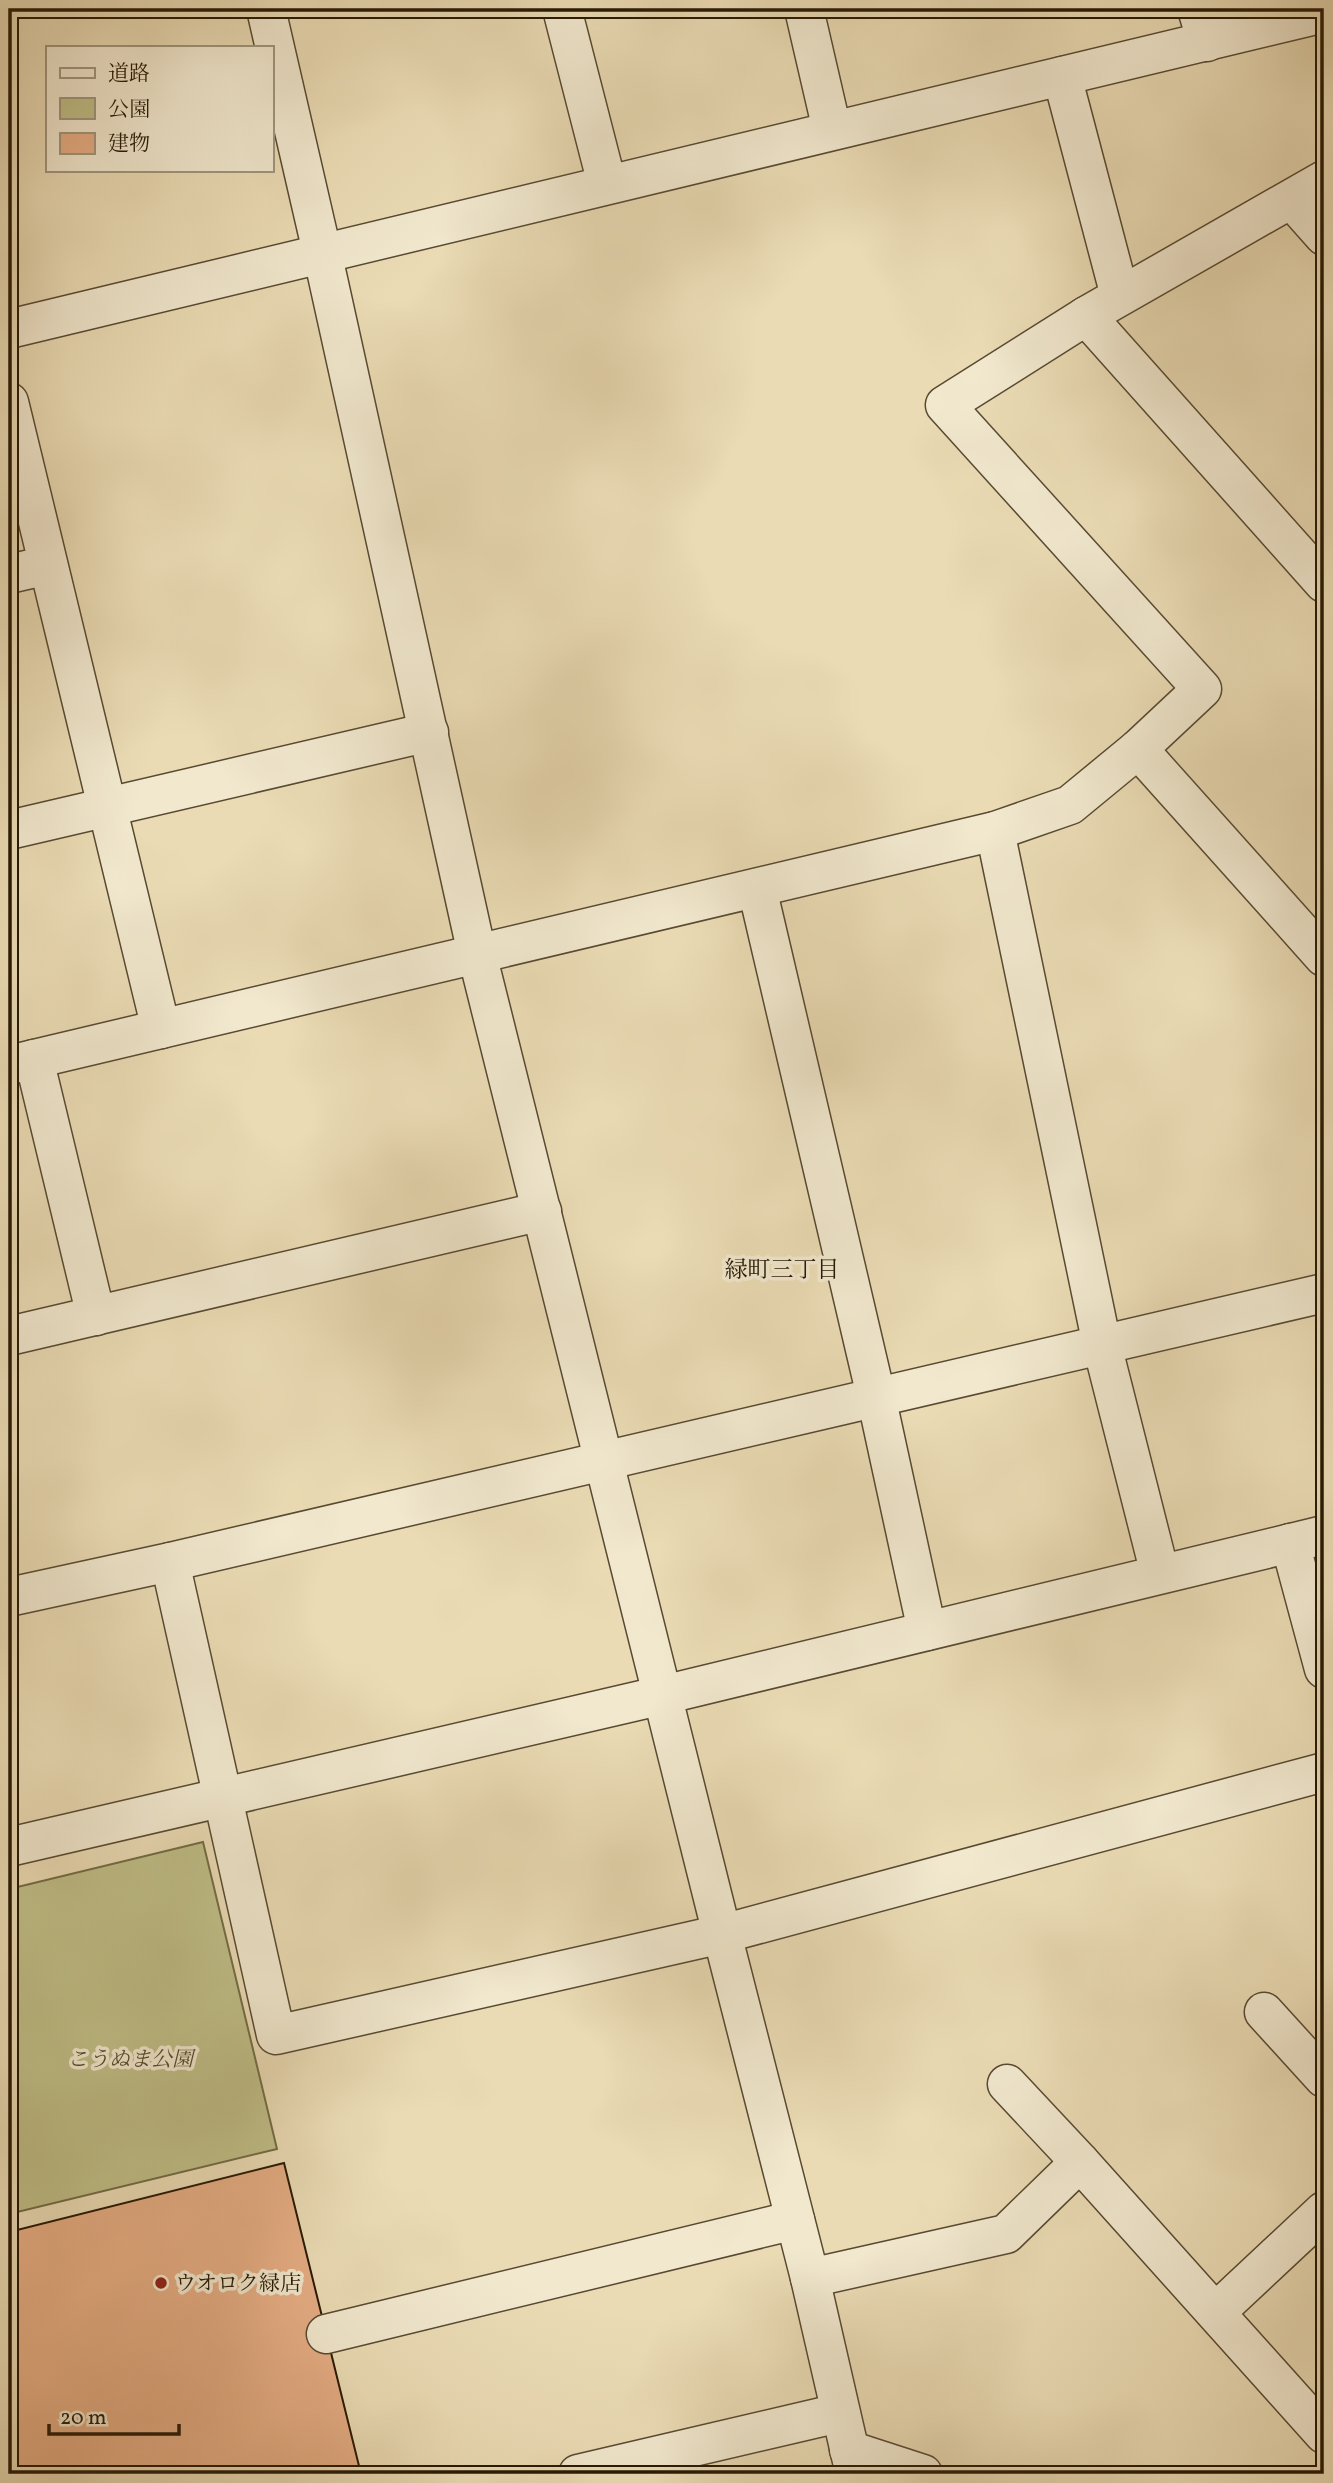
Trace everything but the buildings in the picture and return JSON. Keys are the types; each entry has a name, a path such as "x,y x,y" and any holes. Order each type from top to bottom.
{"street":[{"path":"266,9 477,954 810,2278 852,2462 923,2474"},
{"path":"562,9 607,184"},
{"path":"804,9 832,130"},
{"path":"9,329 1062,76 1202,25 1324,13"},
{"path":"1062,76 1120,296"},
{"path":"96,1316 21,1062 995,831 1070,805 1138,749 1202,689 945,405 1086,316 1324,180"},
{"path":"1292,200 1324,236"},
{"path":"1086,316 1324,583"},
{"path":"9,402 161,1029"},
{"path":"9,574 48,565"},
{"path":"9,830 429,732"},
{"path":"1138,749 1324,957"},
{"path":"995,831 1102,1345 1160,1574"},
{"path":"757,888 876,1396 927,1631"},
{"path":"9,1336 542,1211"},
{"path":"9,1597 170,1562 1324,1293"},
{"path":"9,1847 663,1695 1307,1539 1324,1669"},
{"path":"170,1562 276,2035 722,1934 1324,1772"},
{"path":"1264,2012 1324,2078"},
{"path":"1007,2084 1324,2434"},
{"path":"810,2278 1006,2234 1080,2162"},
{"path":"1216,2312 1324,2211"},
{"path":"326,2334 795,2220"},
{"path":"578,2474 839,2413"}],"green space":[{"name":"こうぬま公園","path":"203,1842 277,2149 9,2214 9,1889"}],"place":[{"name":"ウオロク緑店","path":"161,2283"}],"district":[{"name":"緑町三丁目","path":"782,1269"}]}
